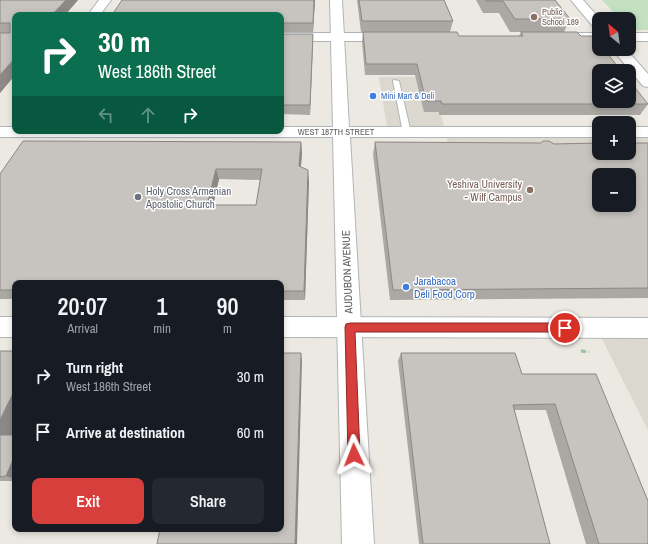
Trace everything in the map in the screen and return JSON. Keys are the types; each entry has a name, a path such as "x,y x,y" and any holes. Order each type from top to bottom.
{"street":[{"path":"96,12 105,0"},
{"name":"AUDUBON AVENUE","path":"336,0 358,544"},
{"path":"577,0 592,18"},
{"path":"284,37 402,37"},
{"path":"552,37 592,37"},
{"path":"636,37 648,37"},
{"path":"625,56 648,83"},
{"name":"WEST 187TH STREET","path":"284,132 592,132"},
{"path":"636,132 648,132"},
{"path":"0,327 12,327"},
{"path":"284,327 648,328"}],"lane":[{"path":"396,81 407,132"}],"path":[{"path":"581,351 589,352"}],"shaded area":[{"name":"Yeshiva University - Wilf Campus","path":"379,77 429,77 446,132 592,132 592,160 636,160 636,132 648,132 648,249 468,217 445,132 388,133"},
{"path":"596,327 648,328 648,430 608,351"}],"green space":[{"path":"602,0 648,0 648,30 636,30 636,12 613,12"}],"building":[{"path":"0,0 66,0 55,12 12,12 12,61 0,75 0,33 10,33 10,23 0,23"},
{"path":"122,0 314,0 313,23 284,23 284,12 114,12"},
{"path":"359,0 444,0 453,21 362,21"},
{"path":"486,0 555,0 570,19 515,19 503,1"},
{"path":"363,32 457,32 459,36 523,36 521,32 577,32 581,36 592,36 592,56 609,56 616,64 592,64 592,104 442,104 441,101 426,101 417,64 366,64"},
{"path":"284,34 313,34 310,105 284,105"},
{"path":"636,89 648,104 636,104"},
{"path":"23,141 301,142 299,166 308,170 304,291 284,291 284,280 12,280 12,290 0,290 0,174","holes":["216,169 262,169 256,205 207,205"]},
{"path":"543,141 549,141 554,144 592,143 592,160 636,160 636,143 648,143 648,288 393,290 375,142 541,143"},
{"path":"0,351 12,351 12,395 0,420"},
{"path":"284,353 301,353 295,544 157,544 159,532 284,532"},
{"path":"401,353 515,353 522,374 596,374 648,501 648,544 599,544 555,404 513,405 550,544 423,544"},
{"path":"0,435 12,435 12,462 6,476 0,477"}],"place":[{"name":"Public School 189","path":"534,17"},
{"name":"Mini Mart & Deli","path":"373,96"},
{"name":"Yeshiva University - Wilf Campus","path":"530,190"},
{"name":"Holy Cross Armenian Apostolic Church","path":"138,197"},
{"name":"Jarabacoa Deli Food Corp","path":"406,287"}],"route":[{"path":"354,455 350,327 565,328"}]}
